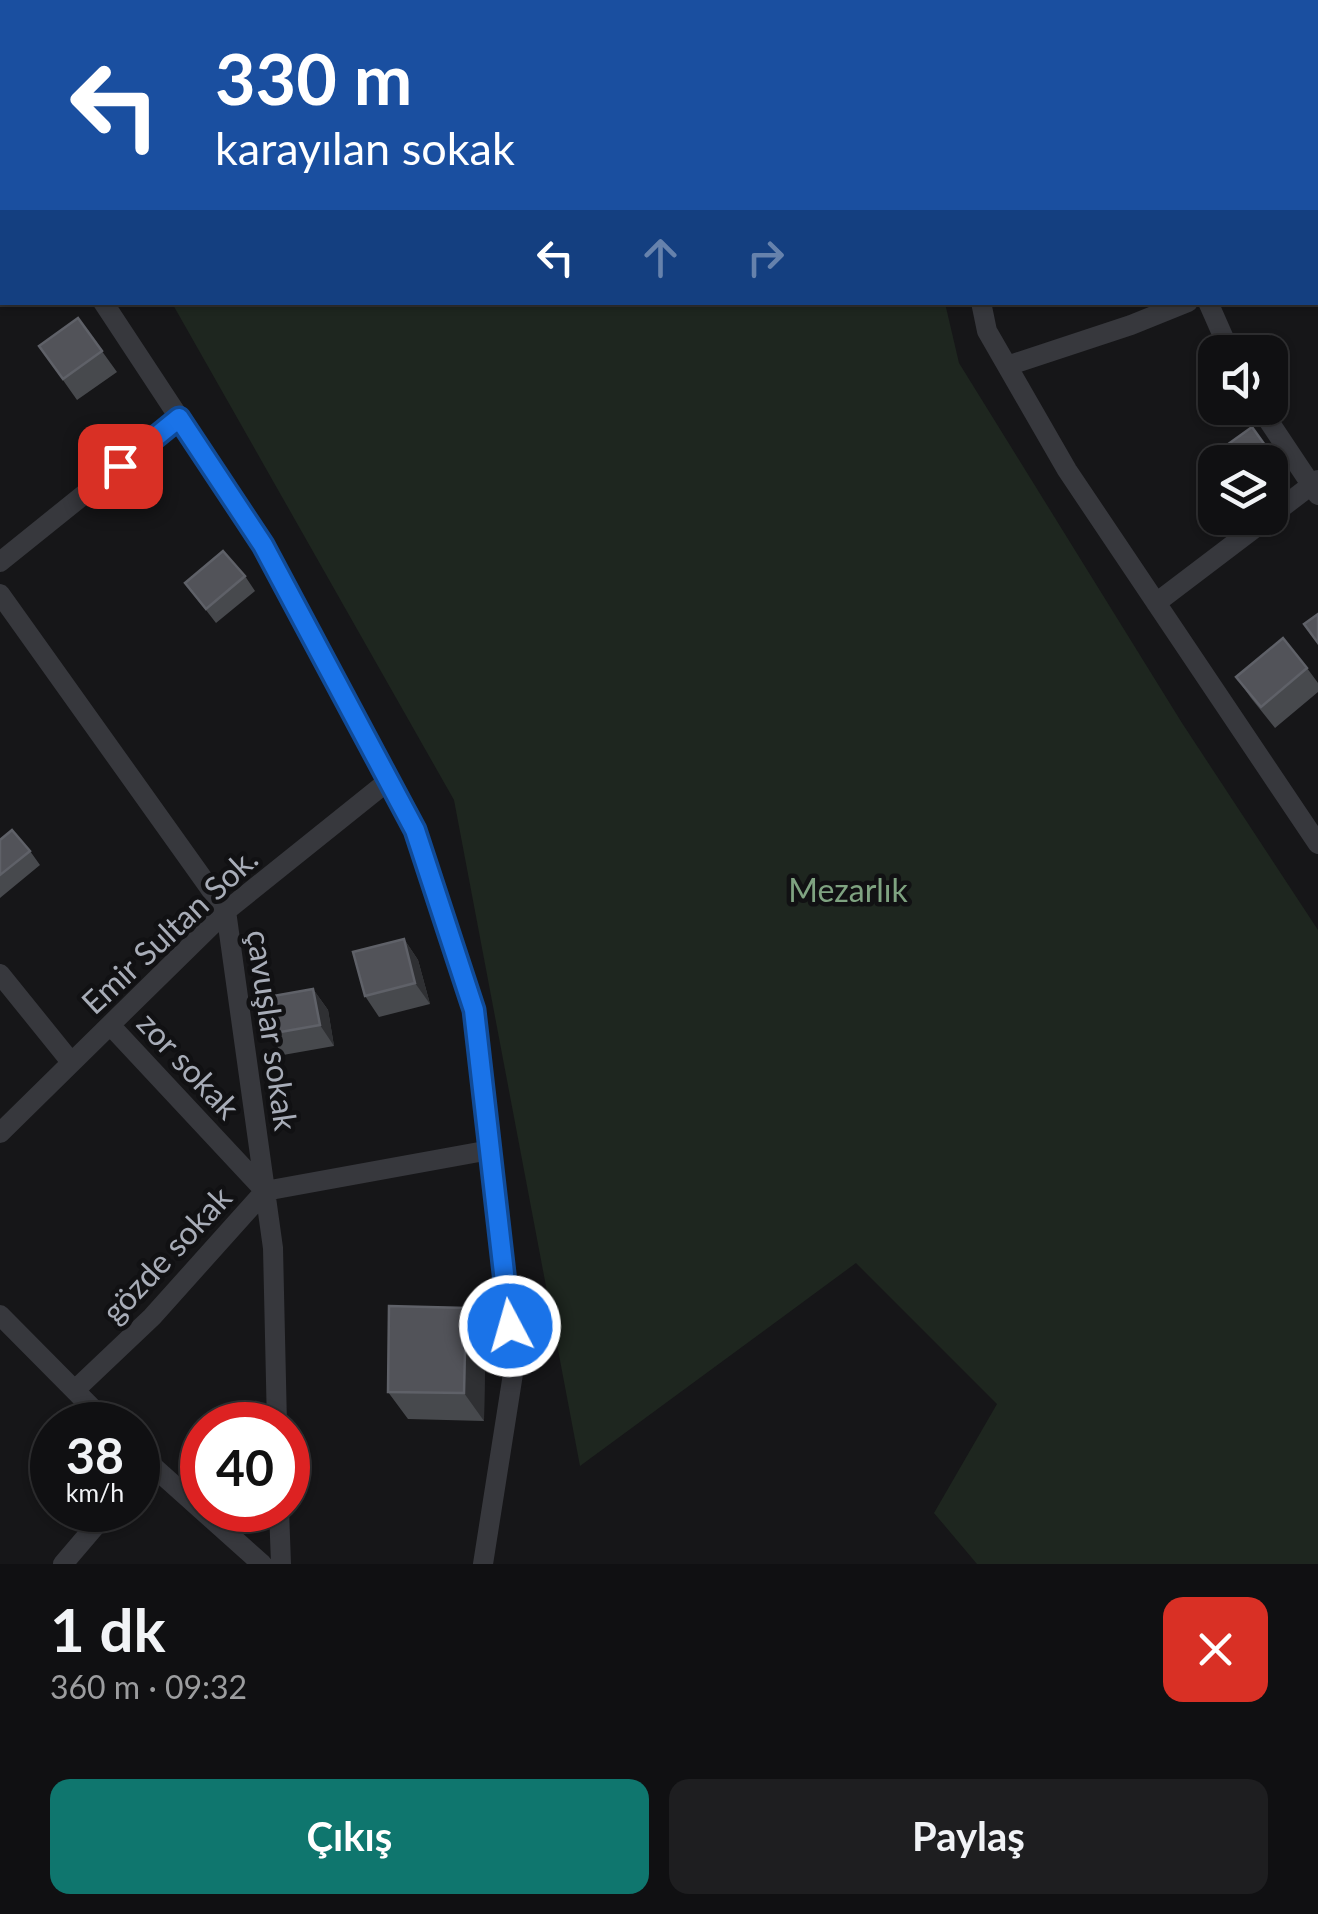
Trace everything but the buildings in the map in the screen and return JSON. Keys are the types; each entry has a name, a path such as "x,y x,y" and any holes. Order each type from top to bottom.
{"street":[{"path":"106,305 263,545 415,830 474,1010 515,1361 482,1564"},
{"path":"982,305 988,331 1066,470 1314,830"},
{"path":"1007,366 1181,305"},
{"path":"1209,305 1223,335"},
{"path":"0,562 179,418"},
{"path":"1156,603 1316,487 1272,425"},
{"name":"çavuşlar sokak","path":"0,594 226,912 273,1248 276,1402"},
{"name":"Emir Sultan Sok.","path":"0,1133 226,912 388,781"},
{"path":"0,974 71,1062"},
{"name":"zor sokak","path":"110,1024 265,1190"},
{"name":"gözde sokak","path":"75,1390 152,1316 265,1190 490,1150"},
{"path":"0,1315 87,1402"},
{"path":"160,1480 262,1564"},
{"path":"65,1562 90,1532"},
{"path":"279,1532 280,1564"}],"green space":[{"name":"Mezarlık","path":"173,305 945,305 959,363 1182,723 1318,930 1318,1564 977,1564 934,1513 997,1404 856,1263 580,1466 454,800"}],"route":[{"path":"120,466 179,418 263,545 415,830 474,1010 510,1326"}]}
